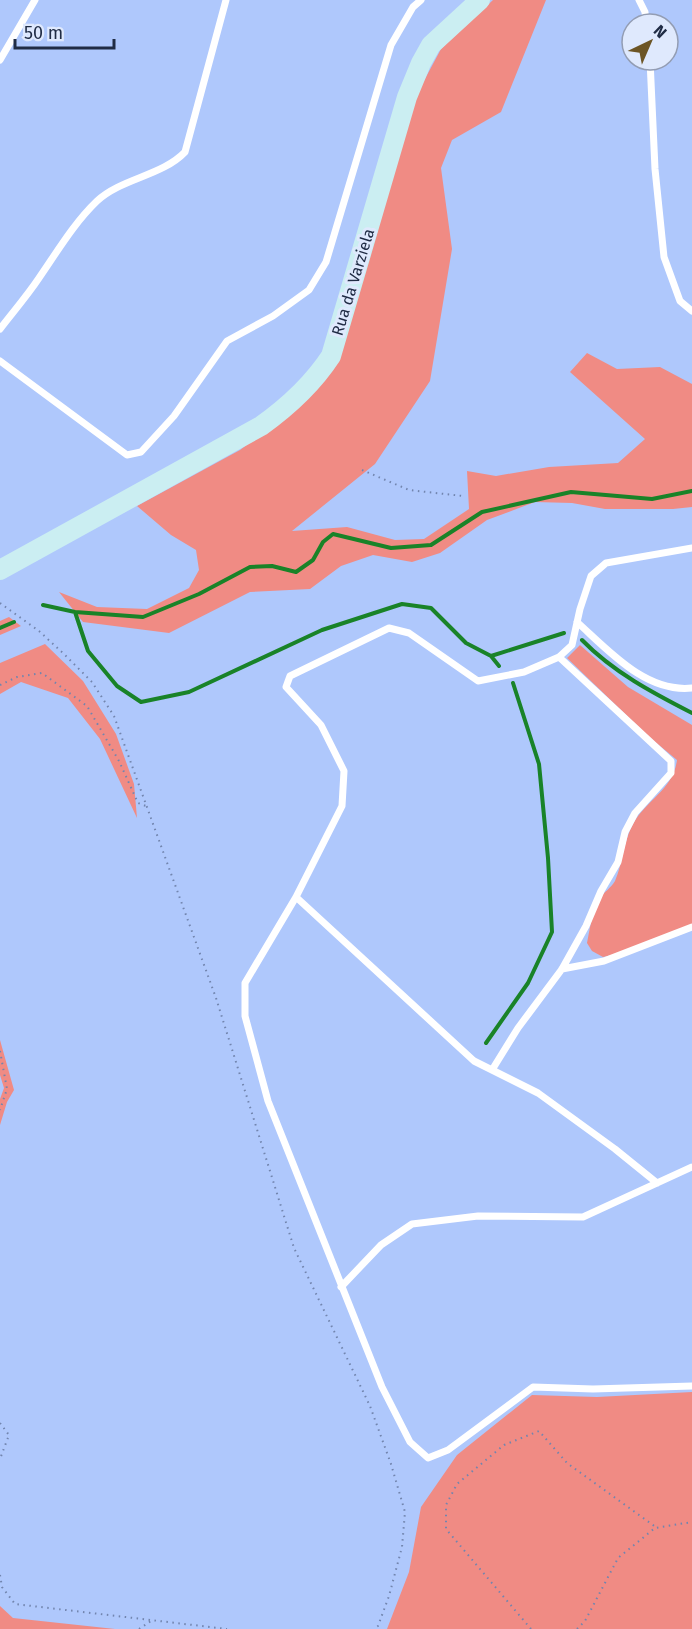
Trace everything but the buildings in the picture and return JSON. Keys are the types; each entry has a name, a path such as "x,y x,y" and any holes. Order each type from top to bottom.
{"main road":[{"name":"Rua da Varziela","path":"0,570 261,426 286,408 318,375 331,356 407,97 421,63 431,45 480,0"}],"lane":[{"path":"0,60 35,0"},
{"path":"0,329 73,229 98,200 114,190 176,162 185,152 226,0"},
{"path":"0,361 127,454 141,452 174,416 227,340 273,316 309,290 326,262 391,45 413,7 421,0"},
{"path":"651,72 655,169 664,257 680,301 692,311"},
{"path":"692,548 606,563 591,576 572,645 559,657 524,672 478,681 409,633 389,628 290,676 286,687 321,725 344,771 342,806 296,897 245,983 245,1016 268,1101 382,1387 410,1442 428,1458 448,1450 533,1387 592,1389 692,1386"},
{"path":"577,622 631,670 675,690 692,688"},
{"path":"492,1070 518,1028 562,969 586,926 601,891 618,862 625,832 635,813 671,773 671,761 559,657"},
{"path":"296,897 474,1061 538,1093 615,1149 657,1184"},
{"path":"562,969 604,961 692,927"},
{"path":"341,1287 381,1245 412,1224 478,1216 583,1217 692,1167"}],"path":[{"path":"362,470 409,490 463,496"},
{"path":"0,603 39,631 92,682 114,716 216,998 294,1248 370,1406 405,1512 402,1547 392,1586 378,1626 374,1629"},
{"path":"0,685 17,677 42,673 87,706 119,761 138,803 148,807"},
{"path":"0,1051 7,1089 0,1110"},
{"path":"0,1424 9,1435 0,1459"},
{"path":"531,1629 446,1530 446,1505 457,1484 504,1444 539,1431 567,1463 657,1528"},
{"path":"577,1629 585,1621 618,1558 657,1528 692,1522"},
{"path":"0,1575 2,1587 15,1604 227,1629"},
{"path":"139,1629 152,1621"}],"shaded area":[{"path":"493,0 546,0 501,112 452,140 441,168 452,249 430,381 375,464 292,531 347,527 395,540 424,539 469,509 467,471 496,476 549,467 618,463 645,439 570,372 587,353 617,369 660,367 692,384 692,507 605,509 572,503 535,502 487,520 440,553 412,562 373,555 341,566 310,589 250,592 169,633 83,622 59,592 97,607 147,609 189,588 199,570 196,550 171,535 137,506 240,450 307,399 412,103 441,49"},
{"path":"9,617 21,626 0,635 0,621"},
{"path":"45,644 83,681 116,734 134,784 137,818 100,739 68,698 21,682 0,694 0,663"},
{"path":"580,645 628,687 692,725 692,924 626,952 603,957 592,951 587,943 595,908 600,898 615,881 633,824 665,787 677,760 648,736 567,658"},
{"path":"0,1040 14,1090 7,1102 0,1125 0,1099 4,1088 0,1075"},
{"path":"692,1392 692,1629 387,1629 409,1572 421,1507 457,1455 532,1395 597,1397"},
{"path":"0,1606 13,1618 115,1629 0,1629"}],"waterway":[{"path":"43,605 75,612 143,617 199,594 250,567 272,566 296,572 313,560 323,542 333,534 391,548 431,545 482,512 571,492 652,499 692,491"},
{"path":"75,612 88,651 117,686 141,702 189,692 322,630 402,604 431,608 466,643 491,656 564,633"},
{"path":"0,628 14,622"},
{"path":"582,640 620,672 692,713"},
{"path":"491,656 499,666"},
{"path":"486,1043 528,983 552,932 539,764 513,683"}]}
